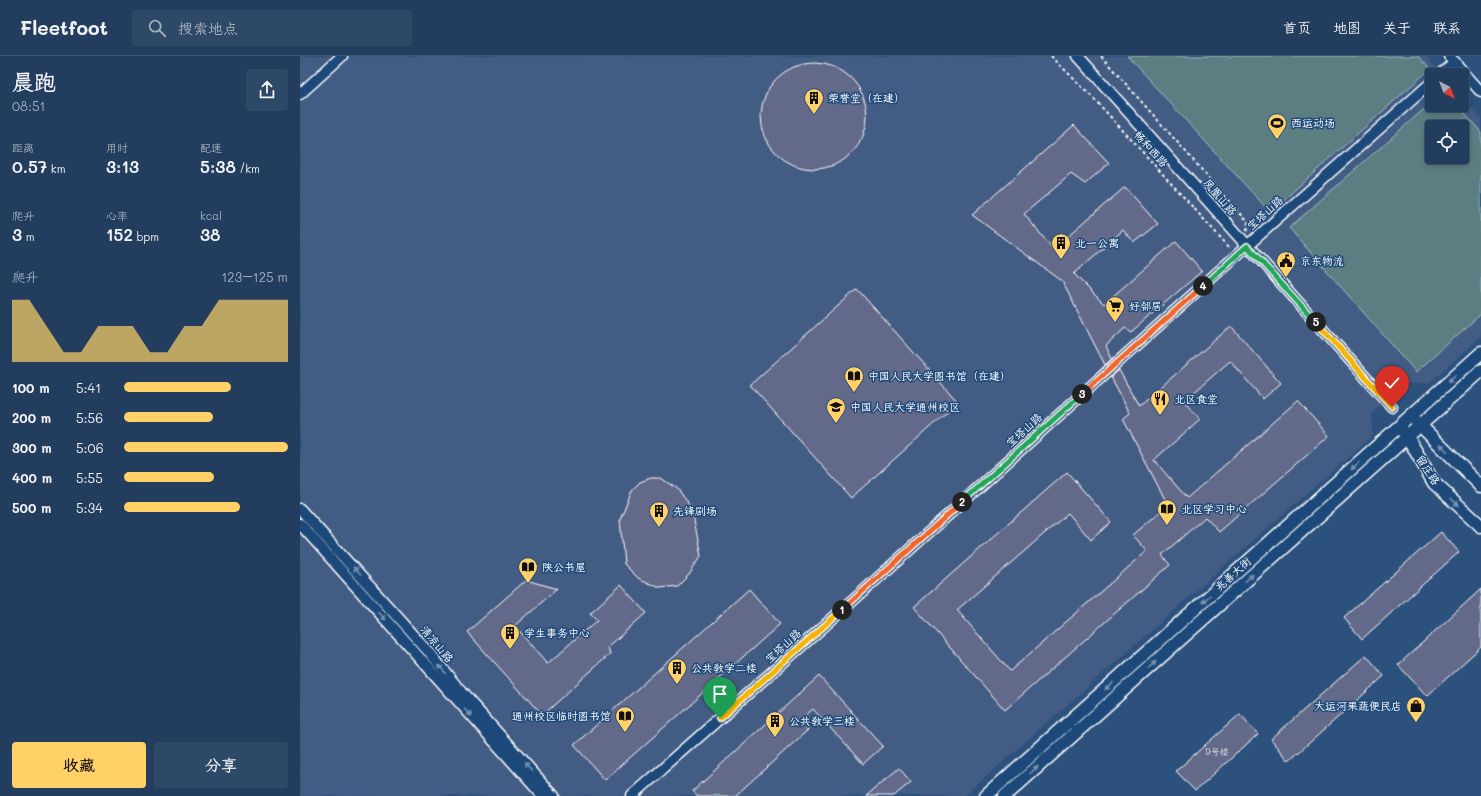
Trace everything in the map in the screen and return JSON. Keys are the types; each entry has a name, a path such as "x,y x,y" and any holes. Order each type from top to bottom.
{"main road":[{"name":"兆善大街","path":"986,796 1481,353"},
{"name":"兆善大街","path":"1005,796 1481,371"},
{"path":"1410,416 1420,424 1481,486"},
{"name":"留庄路","path":"1398,426 1407,436 1434,483 1481,526"}],"street":[{"path":"300,94 342,56"},
{"name":"凤凰山路","path":"1078,56 1392,407"},
{"path":"1445,68 1452,59 1481,92"},
{"name":"宝塔山路","path":"632,796 858,596 1236,255 1425,88"},
{"name":"清凉山路","path":"300,509 428,651 462,693 554,796"},
{"name":"清凉山路","path":"300,524 543,796"}],"path":[{"name":"畅和西路","path":"1051,56 1096,101 1236,255"},
{"path":"1101,56 1248,222 1247,246"}],"shaded area":[{"name":"中国人民大学通州校区","path":"300,56 1426,56 1436,68 1425,68 1425,112 1469,112 1469,105 1481,119 1481,337 1429,383 1401,384 1372,413 1373,435 964,796 300,796"}],"green space":[{"name":"西运动场","path":"1127,56 1418,56 1429,68 1425,68 1425,73 1270,212"},
{"path":"1425,108 1425,112 1463,112 1481,132 1481,314 1416,372 1289,228"}],"building":[{"name":"荣誉堂（在建）","path":"814,63 834,67 851,79 863,96 867,116 863,136 851,153 834,165 814,169 794,165 777,153 765,136 761,116 765,96 777,79 794,67"},
{"name":"北一公寓","path":"1074,125 1109,163 1085,184 1071,174 1024,214 1053,249 1125,187 1158,224 1134,243 1123,230 1074,274 1104,304 1176,241 1202,271 1131,332 1125,328 1106,346 1112,359 1105,365 1062,281 972,215"},
{"name":"中国人民大学图书馆（在建）","path":"857,289 958,402 851,498 750,385"},
{"path":"1231,326 1281,383 1263,399 1230,361 1184,401 1200,419 1154,460 1187,498 1298,401 1329,436 1219,532 1205,517 1162,555 1170,565 1005,710 914,607 1067,472 1111,522 1091,540 1068,513 957,610 1010,671 1147,551 1133,535 1168,505 1123,419 1130,413 1111,377 1119,370 1139,406"},
{"name":"先锋剧场","path":"651,478 661,478 677,489 692,510 701,556 689,574 677,586 660,588 638,578 624,564 620,519 632,490 640,482"},
{"path":"1441,532 1459,552 1362,639 1344,618"},
{"name":"学生事务中心","path":"526,580 557,589 515,626 548,663 597,620 590,613 621,585 646,613 608,647 610,654 542,715 467,632"},
{"name":"公共教学二楼","path":"749,589 780,624 605,780 574,745"},
{"path":"1481,589 1481,647 1427,696 1398,665"},
{"path":"1366,655 1384,676 1289,761 1271,739"},
{"name":"公共教学三楼","path":"819,676 883,746 863,764 813,709 800,720 809,729 735,796 697,796 692,791"},
{"path":"1240,714 1258,734 1195,791 1176,771"},
{"path":"899,768 911,782 894,796 866,796"}],"place":[{"name":"荣誉堂（在建）","path":"814,115"},
{"name":"西运动场","path":"1277,140"},
{"name":"北一公寓","path":"1061,260"},
{"name":"京东物流","path":"1286,278"},
{"name":"好邻居","path":"1115,323"},
{"name":"中国人民大学图书馆（在建）","path":"854,393"},
{"name":"北区食堂","path":"1160,416"},
{"name":"中国人民大学通州校区","path":"836,424"},
{"name":"北区学习中心","path":"1167,526"},
{"name":"先锋剧场","path":"659,528"},
{"name":"陕公书屋","path":"528,584"},
{"name":"学生事务中心","path":"510,650"},
{"name":"公共教学二楼","path":"677,685"},
{"name":"大运河果蔬便民店","path":"1416,723"},
{"name":"通州校区临时图书馆","path":"625,733"},
{"name":"公共教学三楼","path":"775,738"}],"route":[{"path":"720,718 1247,246 1392,407"}]}
